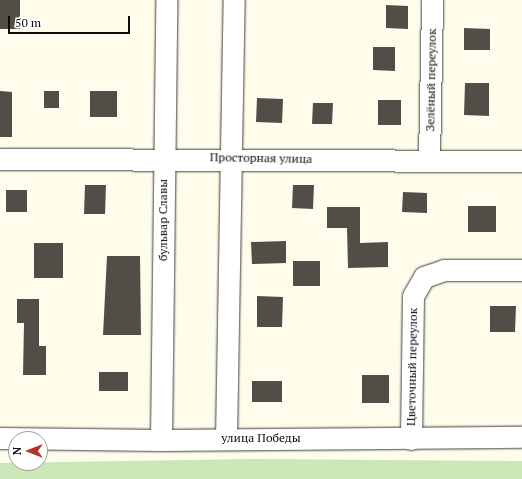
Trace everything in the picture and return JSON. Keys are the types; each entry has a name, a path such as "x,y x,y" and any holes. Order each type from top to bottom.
{"street":[{"name":"бульвар Славы","path":"161,440 163,158 166,0"},
{"path":"226,438 234,0"},
{"name":"Зелёный переулок","path":"429,160 432,0"},
{"name":"Просторная улица","path":"0,159 231,158 522,161"},
{"name":"Цветочный переулок","path":"411,439 413,296 424,277 444,270 522,270"},
{"name":"улица Победы","path":"0,438 161,440 226,438 411,439 522,437"}],"green space":[{"path":"254,459 522,461 522,479 0,479 0,463 8,463 8,471 48,471 48,462"}],"building":[{"path":"0,0 20,0 20,29 0,29"},
{"path":"386,5 408,6 408,29 386,28"},
{"path":"464,28 490,29 490,50 464,50"},
{"path":"373,47 395,47 395,71 373,70"},
{"path":"465,83 489,83 489,116 464,115"},
{"path":"0,91 12,92 12,137 0,137"},
{"path":"44,91 59,91 59,108 44,108"},
{"path":"90,91 117,91 117,117 90,117"},
{"path":"257,98 283,99 282,123 256,122"},
{"path":"378,100 401,100 401,125 378,125"},
{"path":"313,103 333,103 332,124 312,124"},
{"path":"85,185 106,185 105,214 84,214"},
{"path":"293,185 314,185 313,209 292,208"},
{"path":"6,190 27,190 27,212 6,212"},
{"path":"403,192 427,193 427,213 402,212"},
{"path":"468,206 496,206 496,232 468,232"},
{"path":"327,207 360,207 360,243 388,242 388,267 348,268 347,228 327,228"},
{"path":"286,241 286,263 252,264 251,242"},
{"path":"34,243 63,243 63,278 34,278"},
{"path":"107,256 140,256 141,335 103,335"},
{"path":"293,261 320,261 320,286 293,286"},
{"path":"257,296 283,297 282,327 257,327"},
{"path":"17,299 39,299 39,346 46,346 46,375 23,375 24,323 17,323"},
{"path":"490,306 516,306 515,332 490,332"},
{"path":"99,372 128,372 128,391 99,391"},
{"path":"362,375 389,375 389,403 362,403"},
{"path":"252,381 282,381 282,402 252,402"}]}
